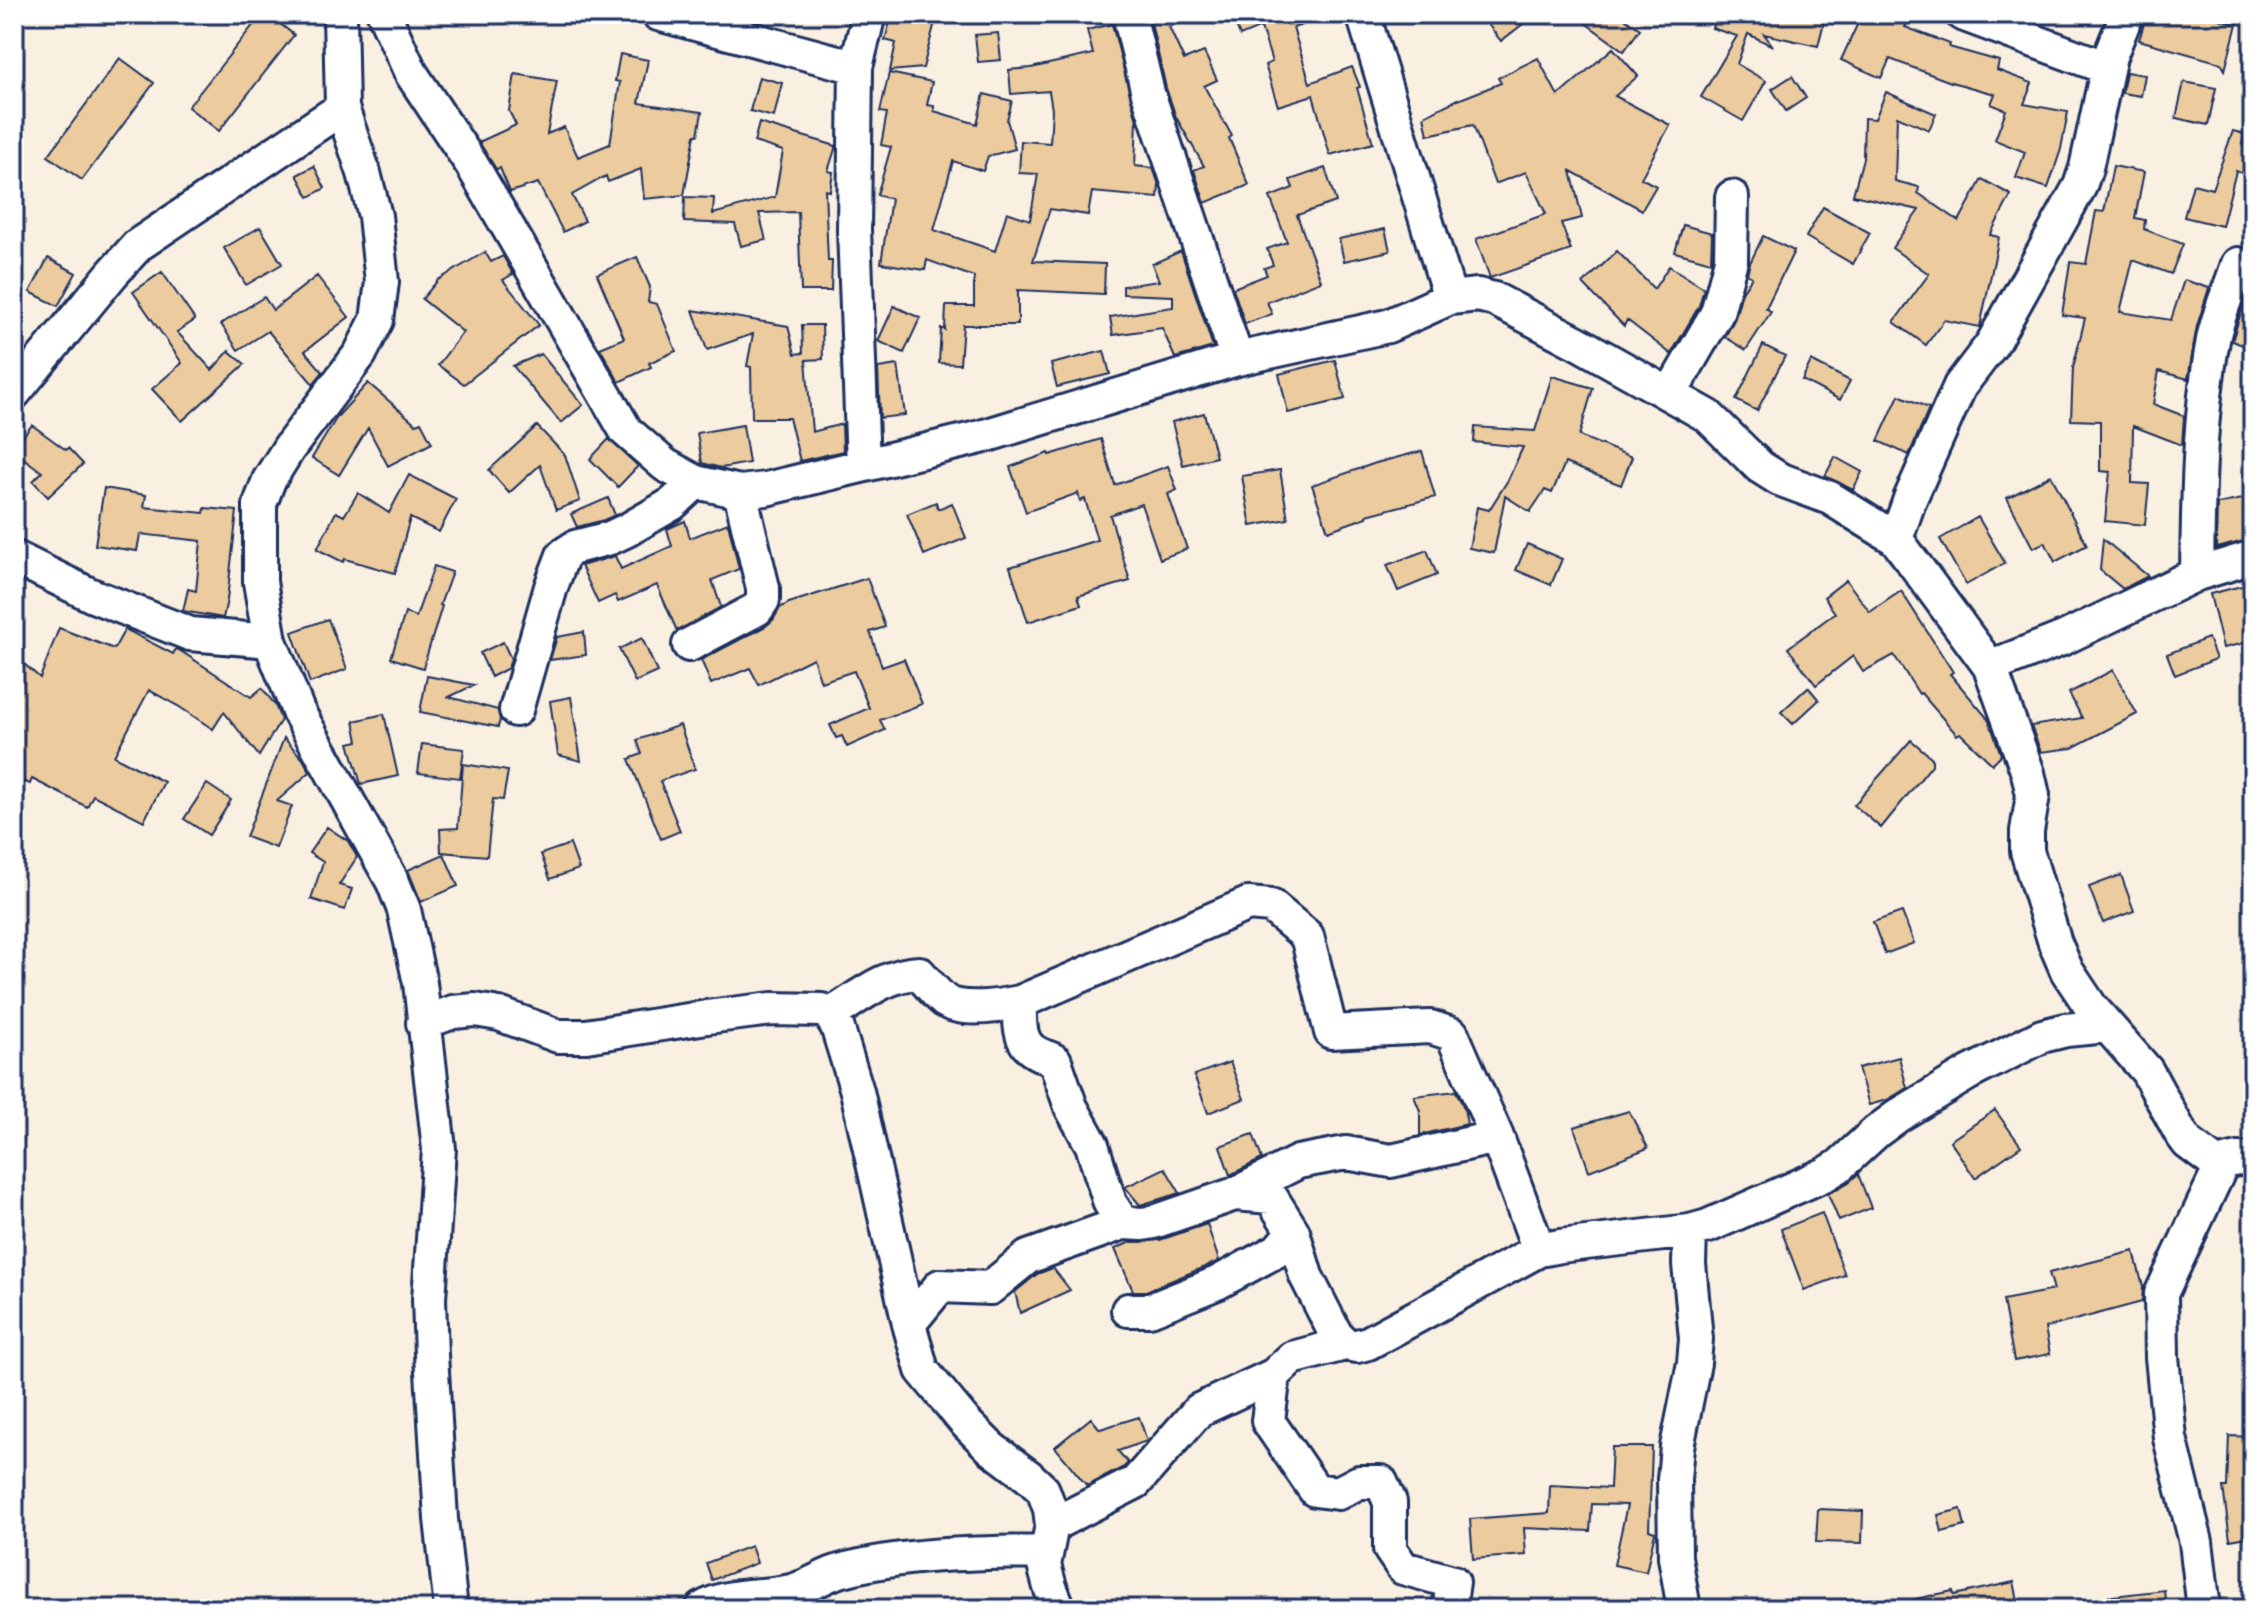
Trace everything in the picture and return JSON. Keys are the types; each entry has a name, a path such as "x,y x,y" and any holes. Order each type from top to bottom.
{"street":[{"path":"340,14 342,108 375,216 382,282 377,320 360,354 289,448 269,480 260,504 260,582 270,641 298,711 393,882 404,910 420,983 439,1149 429,1299 430,1341 441,1519 451,1609"},
{"path":"384,14 411,73 472,165 626,431 665,465 696,482 740,492 766,489 981,437 1237,359 1388,326 1450,298 1478,295 1494,299 1708,416 1760,467 1779,479 1830,498 1896,539 1990,667 2033,795 2027,851 2055,943 2072,980 2147,1071 2188,1143 2216,1164 2218,1173 2161,1294 2162,1357 2170,1438 2196,1542 2204,1609"},
{"path":"658,14 856,67"},
{"path":"863,465 854,229 856,67 869,14"},
{"path":"1129,14 1148,93 1237,359"},
{"path":"1363,14 1450,298"},
{"path":"1962,14 2107,68"},
{"path":"1896,539 1910,499 1960,386 1992,344 2080,186 2107,68 2127,14"},
{"path":"14,393 138,245 342,108"},
{"path":"1670,394 1717,313 1731,260 1732,197"},
{"path":"2197,574 2204,407 2214,337 2238,264"},
{"path":"516,710 563,555 575,547 627,530 672,504 696,482"},
{"path":"689,645 757,609 763,600 763,588 740,492"},
{"path":"14,557 91,595 190,634 270,641"},
{"path":"1990,667 2064,638 2197,574 2253,557"},
{"path":"830,1015 889,979 903,974 919,973 944,1000 954,1005 996,1007 1020,1002 1248,904 1271,906 1307,936 1331,1032 1430,1027 1452,1034 1497,1137 1539,1250"},
{"path":"1020,1002 1020,1026 1024,1038 1030,1048 1055,1061 1071,1107 1092,1145 1110,1203 1123,1223"},
{"path":"423,1023 453,1012 475,1010 499,1014 558,1036 586,1036 772,1009 822,1010 830,1015 837,1026 857,1091 922,1370 991,1448 1043,1490 1050,1509 1044,1565 1059,1609"},
{"path":"702,1609 715,1601 793,1591 839,1571 870,1564 973,1553 1049,1538 1136,1482 1199,1410 1274,1375 1292,1358 1345,1344 1357,1346 1368,1343 1539,1250 1690,1231 1708,1226 1826,1174 1899,1115 1969,1073 2042,1036 2107,1026"},
{"path":"909,1324 940,1286 990,1288 1028,1257 1123,1223 1154,1222 1235,1194 1298,1162 1346,1153 1391,1161 1497,1137"},
{"path":"2216,1164 2238,1159 2253,1160"},
{"path":"1235,1194 1271,1197 1293,1232 1306,1276 1336,1335 1345,1344"},
{"path":"1684,1609 1675,1557 1674,1479 1696,1339 1689,1264 1690,1231"},
{"path":"1128,1310 1150,1310 1217,1283 1278,1250 1293,1232"},
{"path":"1274,1375 1268,1421 1315,1490 1338,1493 1359,1482 1381,1482 1390,1502 1390,1549 1403,1568 1453,1582 1449,1609"}],"building":[{"path":"262,14 268,14 294,35 219,131 188,107"},
{"path":"892,14 935,22 923,68 890,71 896,43 885,40"},
{"path":"1149,14 1198,14 1169,27 1184,60 1204,52 1217,80 1204,86 1232,136 1229,138 1249,185 1205,203 1194,170 1204,166 1176,117"},
{"path":"1252,14 1323,14 1323,18 1293,28 1310,83 1352,67 1373,143 1330,155 1313,95 1278,106 1265,65 1272,62 1261,27 1240,36 1234,21"},
{"path":"1480,14 1536,14 1501,41"},
{"path":"1573,14 1619,14 1640,29 1624,51"},
{"path":"1709,14 1826,14 1818,46 1764,34 1773,46 1748,34 1737,64 1766,81 1743,121 1701,97 1737,36 1712,28 1714,22 1708,21"},
{"path":"1862,14 1890,14 1908,22 1905,27 1950,44 1949,47 1999,61 1997,70 2032,83 2024,104 2068,112 2061,149 2048,188 2016,178 2025,152 1995,140 2006,110 1991,104 1995,94 1951,82 1890,59 1881,78 1841,60"},
{"path":"2147,14 2203,14 2237,24 2225,70 2221,63 2139,40"},
{"path":"1112,24 1137,121 1135,166 1153,168 1159,185 1158,198 1092,192 1088,215 1050,209 1033,261 1105,264 1104,294 1018,290 1018,325 963,325 960,364 939,363 946,306 974,306 974,277 927,260 925,270 881,263 891,199 877,195 891,147 881,145 887,113 880,112 889,73 932,82 927,105 934,106 934,111 977,124 984,94 1012,101 1007,120 1015,149 988,156 983,171 953,161 934,230 995,251 1007,212 1030,220 1038,174 1019,173 1021,141 1050,143 1052,110 1049,91 1011,94 1009,70 1093,54 1087,30"},
{"path":"998,33 1001,60 978,62 975,35"},
{"path":"1613,48 1638,76 1615,96 1670,125 1641,178 1656,186 1642,210 1571,171 1582,218 1561,223 1571,250 1490,278 1476,239 1546,214 1526,172 1495,184 1473,125 1428,135 1424,116 1501,83 1498,78 1538,58 1558,96"},
{"path":"620,54 648,60 639,103 702,112 684,195 644,199 641,169 608,182 606,176 572,195 585,221 563,232 538,183 510,192 500,168 496,169 479,142 516,125 509,111 515,74 557,81 547,134 564,127 578,157 610,144 620,82 615,81"},
{"path":"120,58 154,83 82,180 48,156"},
{"path":"2126,72 2145,75 2141,96 2122,93"},
{"path":"1792,76 1806,98 1786,111 1772,89"},
{"path":"759,77 782,83 774,117 750,111"},
{"path":"2184,82 2216,88 2208,125 2176,118"},
{"path":"1886,92 1936,114 1929,130 1897,116 1895,181 1919,187 1918,193 1959,221 1982,179 2011,195 1990,235 1999,237 1980,327 1944,320 1926,345 1894,322 1929,274 1892,248 1919,210 1853,195 1863,158 1864,118 1875,119"},
{"path":"759,123 836,146 828,171 833,172 830,191 825,190 828,261 832,261 831,291 801,291 798,212 759,213 766,240 741,246 735,224 684,222 685,197 714,198 713,214 775,197 783,151 754,142"},
{"path":"2233,131 2245,134 2242,144 2253,148 2253,177 2236,171 2222,226 2184,217 2193,184 2212,189"},
{"path":"314,166 325,188 309,197 297,175"},
{"path":"2113,166 2144,172 2135,218 2145,220 2144,229 2183,244 2171,274 2133,260 2120,312 2171,320 2184,280 2209,288 2197,326 2188,379 2159,371 2153,404 2184,416 2182,445 2133,426 2132,483 2149,484 2145,525 2105,521 2110,472 2100,471 2100,421 2071,420 2073,368 2085,318 2062,315 2070,262 2086,264 2096,211 2104,212"},
{"path":"1325,168 1336,202 1297,215 1321,281 1267,302 1272,314 1245,324 1233,288 1267,275 1264,268 1273,265 1267,249 1287,242 1270,197 1293,188 1290,180"},
{"path":"1823,207 1870,233 1853,264 1806,237"},
{"path":"1683,225 1712,233 1711,262 1675,252"},
{"path":"260,227 282,264 246,285 224,248"},
{"path":"1385,229 1390,251 1344,261 1339,239"},
{"path":"1763,236 1794,251 1766,308 1771,312 1746,350 1725,337 1735,318 1742,292 1752,277 1747,274"},
{"path":"1181,251 1213,347 1175,358 1162,328 1113,335 1110,317 1173,307 1173,296 1123,294 1123,286 1159,281 1152,264"},
{"path":"1617,251 1654,289 1669,266 1704,288 1699,306 1671,354 1627,320 1624,326 1583,284"},
{"path":"485,252 491,262 503,256 513,274 503,280 539,325 464,384 438,365 463,332 422,299 438,280"},
{"path":"637,257 650,287 648,302 657,304 676,351 619,382 600,348 624,338 597,274"},
{"path":"48,258 76,273 58,306 30,292"},
{"path":"162,272 195,320 177,332 212,370 229,351 245,364 182,421 152,389 182,363 133,292"},
{"path":"317,276 349,317 305,351 323,372 313,384 268,331 238,350 221,324 264,297 273,310"},
{"path":"2245,300 2253,302 2253,349 2232,341"},
{"path":"894,306 920,318 904,353 878,341"},
{"path":"693,310 788,326 795,354 803,353 802,325 822,325 823,359 806,360 812,432 842,424 843,451 800,461 789,418 752,418 751,367 747,366 753,334 707,350"},
{"path":"1763,345 1785,356 1757,411 1736,400"},
{"path":"1104,351 1110,374 1057,387 1051,364"},
{"path":"541,354 583,405 561,423 513,366"},
{"path":"1335,360 1345,399 1288,413 1279,374"},
{"path":"1811,361 1850,381 1840,400 1802,380"},
{"path":"898,365 905,415 880,418 878,368"},
{"path":"1552,376 1593,388 1579,436 1632,457 1621,485 1565,463 1552,493 1545,490 1530,512 1505,496 1494,553 1469,548 1477,507 1489,510 1508,480 1523,447 1474,442 1475,427 1535,431"},
{"path":"368,383 416,424 421,422 432,443 388,466 368,428 339,475 312,458 337,417"},
{"path":"1899,395 1929,408 1909,455 1878,441"},
{"path":"1204,413 1216,457 1183,465 1172,422"},
{"path":"32,425 66,450 68,448 83,464 48,497 33,481 42,472 14,451"},
{"path":"743,425 749,463 721,468 702,463 697,433"},
{"path":"537,426 565,455 580,501 556,510 540,465 509,493 489,470"},
{"path":"609,439 638,466 618,487 590,459"},
{"path":"1101,439 1115,485 1168,466 1177,490 1168,494 1187,549 1160,559 1141,504 1110,515 1130,581 1078,596 1081,605 1028,622 1010,567 1097,540 1085,499 1080,501 1078,493 1026,512 1010,467"},
{"path":"1422,451 1435,497 1367,515 1328,531 1312,485"},
{"path":"1835,457 1862,472 1853,490 1825,476"},
{"path":"1280,470 1288,519 1251,526 1242,476"},
{"path":"409,475 456,499 439,532 410,518 395,573 345,559 343,562 317,549 336,512 344,516 358,493 389,513"},
{"path":"2051,475 2087,545 2055,562 2045,542 2033,548 2007,498"},
{"path":"104,488 146,495 144,507 204,513 205,508 237,511 223,618 183,611 188,589 196,591 201,541 140,534 137,551 95,545"},
{"path":"2253,497 2253,539 2216,548 2217,504"},
{"path":"608,498 615,515 577,527 571,514"},
{"path":"936,502 938,509 952,503 966,538 924,555 907,514"},
{"path":"1978,517 2005,563 1966,585 1940,539"},
{"path":"685,521 690,538 728,523 739,569 712,580 721,607 677,631 657,585 618,602 615,595 598,603 581,566 615,556 621,569 672,546 667,529"},
{"path":"2103,539 2148,576 2123,589 2100,570"},
{"path":"1527,544 1562,559 1551,585 1516,570"},
{"path":"1427,550 1437,575 1398,591 1387,565"},
{"path":"434,566 452,572 423,668 391,658 405,613 416,617"},
{"path":"867,578 885,627 870,632 882,667 904,659 922,704 880,720 885,730 847,747 842,736 836,738 830,725 869,708 854,671 821,682 813,658 759,685 750,668 711,684 701,660 766,626 780,608 789,603"},
{"path":"1846,580 1870,612 1901,591 1953,672 1950,674 1989,720 2001,755 1992,764 1960,733 1957,735 1919,694 1894,655 1863,672 1853,656 1816,685 1788,648 1835,613 1824,597"},
{"path":"2253,583 2253,641 2223,648 2210,594"},
{"path":"328,619 347,669 310,683 292,632"},
{"path":"59,628 114,649 125,629 173,654 176,649 179,650 251,697 262,688 275,705 281,720 259,756 224,712 213,729 149,690 114,756 164,782 144,821 93,795 87,807 32,779 30,784 14,778 14,655 40,678"},
{"path":"584,632 586,655 550,660 557,637"},
{"path":"642,638 657,672 635,682 619,649"},
{"path":"2208,638 2216,659 2175,675 2167,654"},
{"path":"503,642 511,659 508,668 491,677 480,653"},
{"path":"2113,670 2137,714 2072,748 2041,752 2031,726 2082,718 2069,693"},
{"path":"427,676 474,685 449,697 498,710 498,727 420,712"},
{"path":"1808,687 1819,700 1793,724 1781,712"},
{"path":"571,697 581,761 558,755 550,701"},
{"path":"384,714 398,776 361,784 349,743 358,741 354,721"},
{"path":"680,725 695,769 660,781 680,831 661,839 629,759 642,754 637,740"},
{"path":"284,738 310,772 277,801 292,806 276,848 246,837"},
{"path":"1911,740 1932,758 1932,765 1881,828 1854,805"},
{"path":"422,744 464,749 460,778 418,773"},
{"path":"463,764 508,771 503,800 493,799 487,856 441,852 440,829 458,828"},
{"path":"207,784 231,800 209,835 184,819"},
{"path":"327,827 348,841 357,857 339,885 352,889 345,910 311,899 323,862 309,853"},
{"path":"570,844 579,869 550,879 541,854"},
{"path":"444,854 458,886 421,902 408,870"},
{"path":"2121,875 2134,911 2103,923 2089,887"},
{"path":"1902,912 1914,943 1885,954 1873,922"},
{"path":"1899,1057 1907,1088 1887,1100 1869,1105 1858,1068"},
{"path":"1230,1062 1244,1099 1208,1113 1194,1075"},
{"path":"1456,1091 1467,1124 1420,1135 1420,1111 1414,1096"},
{"path":"1995,1110 2021,1146 1975,1178 1950,1141"},
{"path":"1629,1111 1648,1148 1589,1171 1574,1127"},
{"path":"1253,1134 1262,1159 1230,1175 1220,1146"},
{"path":"1165,1168 1180,1193 1140,1205 1125,1187"},
{"path":"1858,1174 1871,1208 1839,1221 1828,1194"},
{"path":"1822,1213 1845,1275 1804,1290 1781,1229"},
{"path":"1207,1224 1219,1261 1146,1291 1133,1291 1115,1249 1131,1242 1160,1240"},
{"path":"2134,1251 2143,1287 2142,1302 2045,1328 2050,1354 2014,1361 2003,1300 2054,1290 2049,1273"},
{"path":"1053,1268 1070,1290 1020,1313 1015,1292 1037,1274"},
{"path":"1139,1417 1147,1441 1118,1451 1128,1463 1087,1486 1055,1447 1091,1418 1100,1429"},
{"path":"2229,1436 2253,1437 2253,1536 2230,1540 2223,1487 2227,1487"},
{"path":"1612,1447 1652,1447 1649,1530 1655,1532 1646,1572 1614,1565 1627,1505 1592,1504 1590,1531 1524,1528 1526,1555 1473,1559 1470,1519 1549,1513 1550,1485 1610,1488"},
{"path":"1818,1509 1863,1511 1862,1543 1816,1542"},
{"path":"1961,1509 1965,1526 1942,1532 1938,1515"},
{"path":"751,1546 757,1563 712,1580 706,1563"},
{"path":"2014,1582 2020,1609 1907,1609 1906,1601 1953,1591 1954,1595"},
{"path":"2164,1590 2166,1609 2098,1609 2097,1598"}]}
